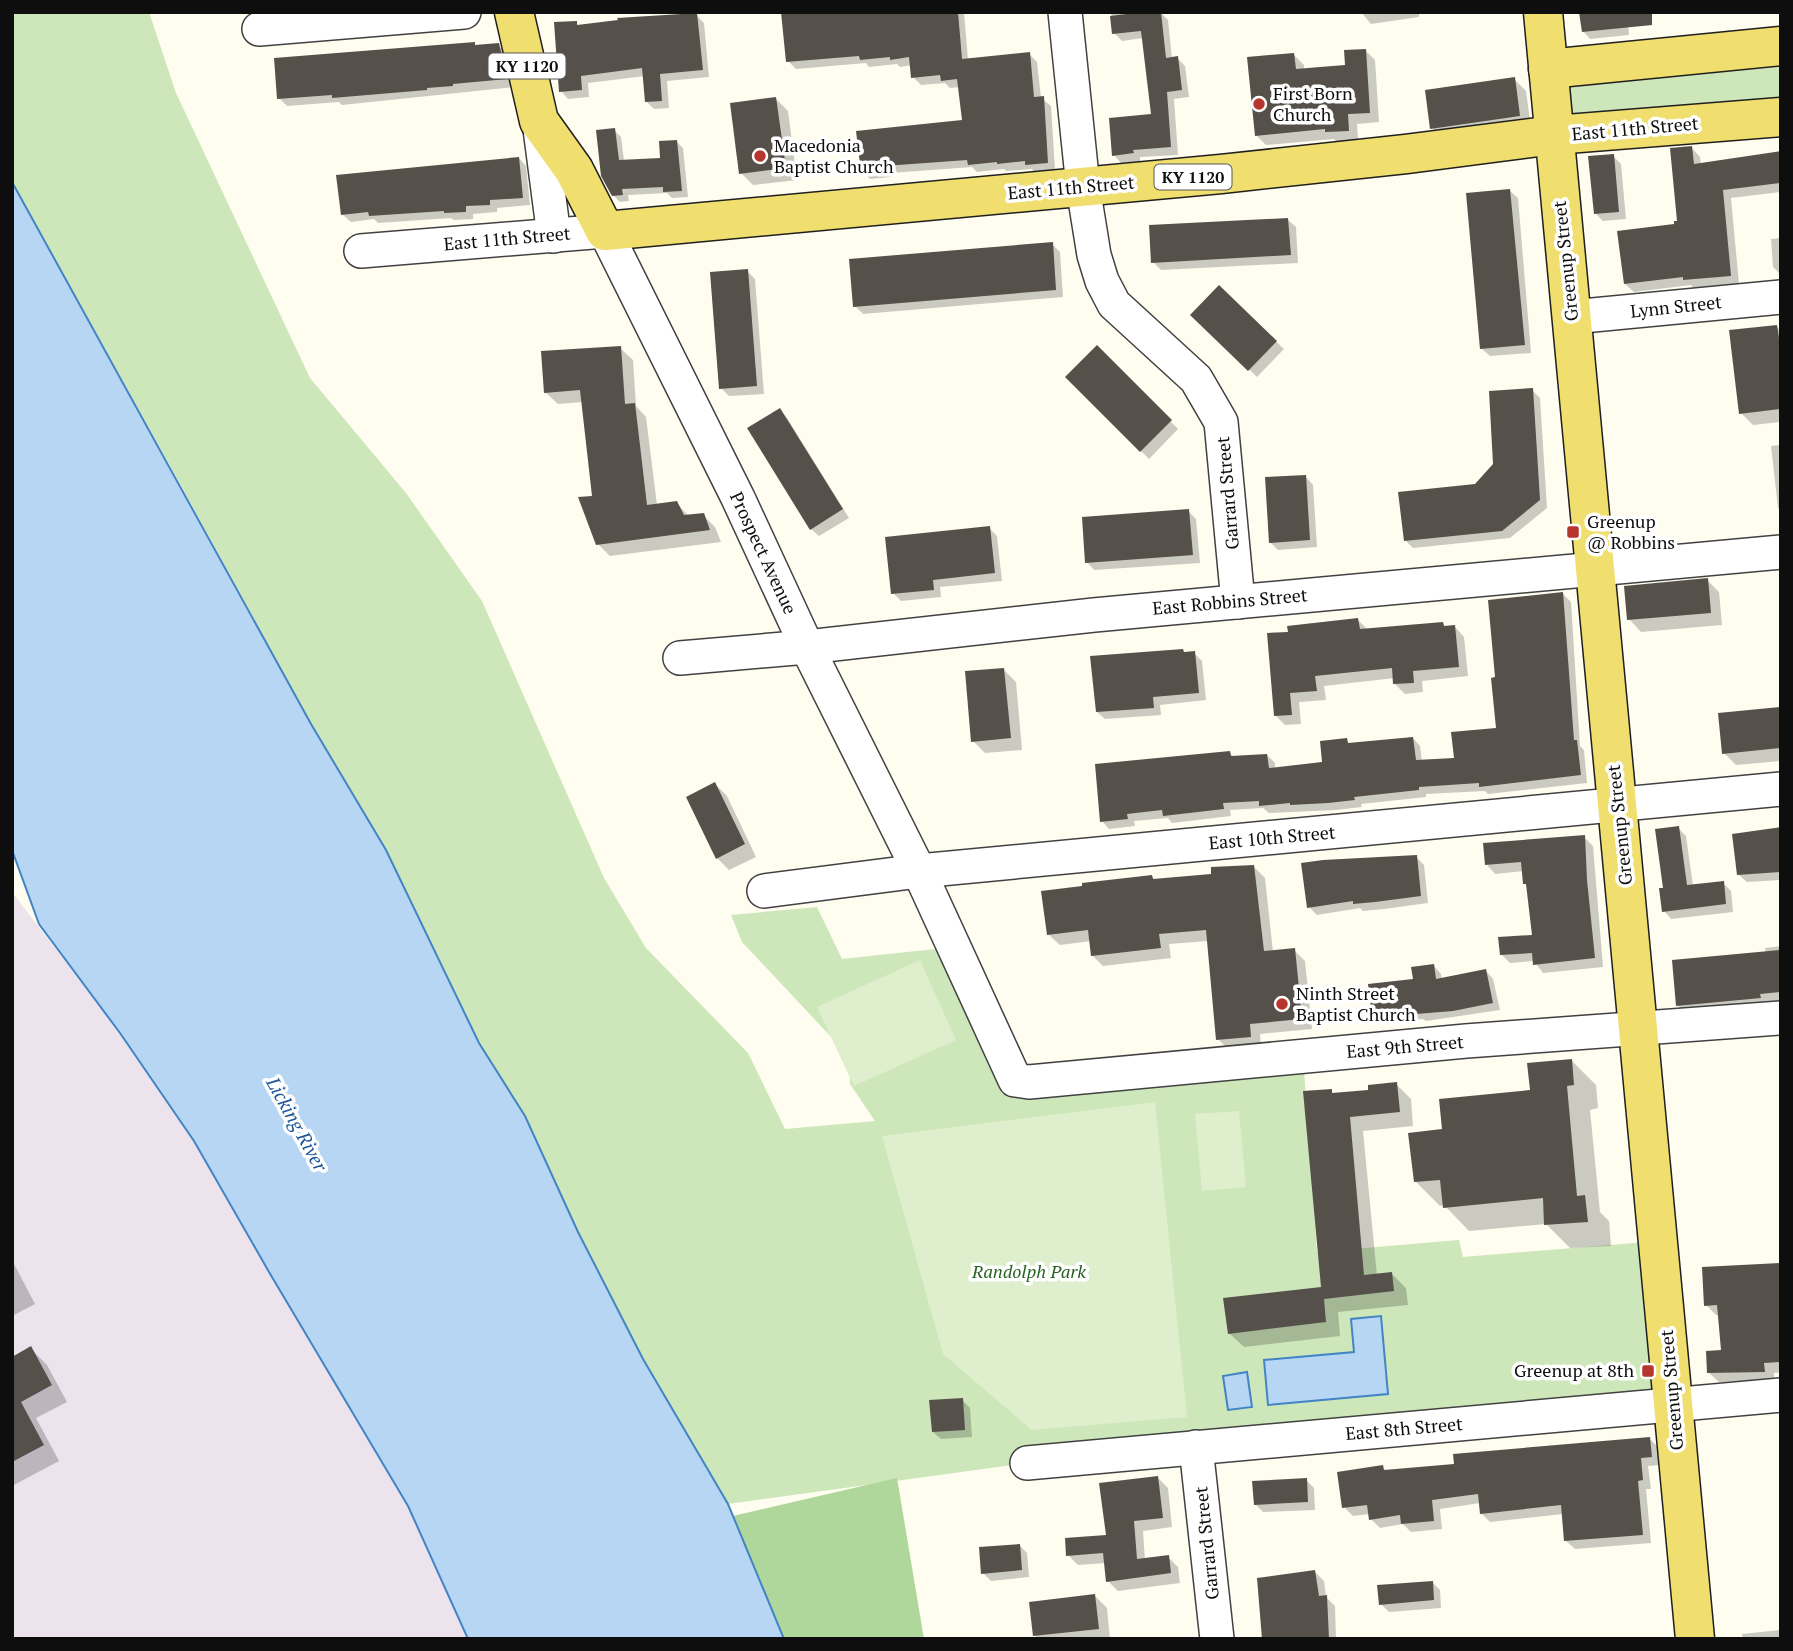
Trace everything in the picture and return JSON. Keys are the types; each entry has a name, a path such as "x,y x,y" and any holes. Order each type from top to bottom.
{"main road":[{"name":"Prospect Avenue","path":"514,12 540,121 574,170 605,231"},
{"name":"Greenup Street","path":"1542,12 1695,1639"},
{"path":"1548,69 1781,46"},
{"name":"East 11th Street","path":"605,231 1083,187 1406,154 1554,135 1781,117"}],"street":[{"path":"259,29 464,12"},
{"name":"Garrard Street","path":"1065,12 1083,187 1094,255 1102,281 1114,304 1196,379 1222,422 1238,602"},
{"path":"540,121 554,236"},
{"name":"East 11th Street","path":"361,251 605,231"},
{"name":"Prospect Avenue","path":"605,231 919,871 1015,1080 1029,1082"},
{"name":"Lynn Street","path":"1572,317 1781,297"},
{"name":"East Robbins Street","path":"680,658 1445,581 1781,552"},
{"name":"East 10th Street","path":"764,891 919,871 1781,789"},
{"name":"East 9th Street","path":"1029,1082 1466,1041 1781,1018"},
{"name":"East 8th Street","path":"1027,1463 1781,1395"},
{"name":"Garrard Street","path":"1196,1447 1217,1639"}],"shaded area":[{"path":"12,892 120,1033 194,1141 408,1506 467,1639 12,1639"}],"green space":[{"name":"Randolph Park","path":"12,12 149,12 176,93 310,378 406,493 482,601 604,878 646,948 748,1053 785,1129 875,1121 850,1084 850,1057 742,942 731,915 817,907 842,959 954,947 1016,1080 1303,1056 1317,1252 1459,1240 1463,1257 1658,1241 1674,1405 1027,1463 728,1504 643,1359 578,1232 525,1116 479,1043 438,956 12,182"},
{"path":"1781,46 1781,117 1554,135 1548,69"},
{"path":"920,960 956,1040 854,1086 817,1007"},
{"name":"Randolph Park","path":"1155,1102 1187,1417 1032,1430 943,1354 882,1136"},
{"path":"1239,1111 1246,1187 1202,1191 1195,1114"},
{"path":"897,1478 924,1639 780,1639 733,1516"}],"water":[{"name":"Licking River","path":"12,182 311,724 386,850 479,1043 525,1116 578,1232 643,1359 728,1504 784,1639 468,1639 408,1506 194,1141 120,1033 39,924 12,850"},
{"path":"1381,1316 1388,1394 1268,1405 1264,1360 1354,1352 1351,1319"},
{"path":"1247,1372 1252,1407 1228,1410 1223,1376"}],"building":[{"path":"781,12 958,12 962,59 1030,52 1034,97 1044,96 1048,163 1025,165 1025,161 968,165 967,160 884,166 884,169 861,172 856,131 962,120 957,79 941,81 940,75 911,78 909,57 860,60 859,56 786,62"},
{"path":"1161,12 1166,58 1178,56 1182,90 1167,92 1171,147 1133,150 1134,153 1112,156 1109,118 1151,114 1141,31 1112,34 1110,16"},
{"path":"1579,12 1652,12 1652,25 1582,32"},
{"path":"697,13 703,70 660,74 662,101 645,102 642,68 581,76 582,90 559,92 554,22 577,21 577,25 618,20 617,18"},
{"path":"475,42 475,45 499,43 507,79 453,84 427,90 332,98 332,95 277,99 274,58"},
{"path":"1366,49 1370,113 1348,114 1349,131 1325,132 1325,129 1255,136 1247,57 1294,53 1296,69 1345,65 1344,50"},
{"path":"1515,77 1520,116 1430,129 1425,90"},
{"name":"Macedonia Baptist Church","path":"776,97 786,168 739,174 730,103"},
{"path":"615,128 619,160 660,158 659,141 677,140 682,191 663,192 663,187 622,189 623,195 612,196 601,176 596,130"},
{"path":"1692,146 1694,164 1781,151 1781,183 1723,190 1731,276 1683,280 1683,277 1624,284 1617,231 1674,224 1674,221 1677,221 1670,148"},
{"path":"1614,154 1619,212 1594,214 1588,156"},
{"path":"519,157 523,198 490,200 490,205 466,206 466,212 369,216 368,212 341,215 336,175"},
{"path":"1510,189 1525,345 1480,349 1466,193"},
{"path":"1288,218 1291,255 1151,263 1149,225"},
{"path":"1053,242 1056,290 853,307 849,259"},
{"path":"748,269 757,386 719,389 710,272"},
{"path":"1219,285 1277,341 1248,371 1190,315"},
{"path":"1777,325 1779,338 1781,337 1781,409 1739,414 1729,330"},
{"path":"1097,345 1172,420 1140,452 1065,377"},
{"path":"621,346 625,404 635,403 647,505 677,501 684,515 704,513 710,530 596,545 578,497 592,496 580,390 544,393 541,351"},
{"path":"1533,388 1540,500 1502,531 1404,541 1398,492 1475,484 1493,464 1489,391"},
{"path":"780,408 843,509 810,530 747,428"},
{"path":"1306,475 1310,540 1269,543 1265,477"},
{"path":"1189,509 1193,555 1085,563 1082,517"},
{"path":"990,526 995,573 933,580 934,590 891,594 885,537"},
{"path":"1708,578 1711,613 1627,620 1624,586"},
{"path":"1563,592 1574,740 1577,740 1581,775 1479,787 1479,783 1419,787 1419,790 1354,797 1355,800 1328,803 1259,806 1259,801 1223,803 1224,809 1163,816 1162,810 1127,814 1128,819 1100,822 1095,764 1230,751 1231,756 1267,754 1269,768 1322,762 1320,741 1347,738 1348,743 1413,737 1416,760 1454,758 1451,732 1496,728 1491,678 1495,677 1488,600"},
{"path":"1358,618 1360,629 1443,622 1444,626 1455,625 1459,667 1413,671 1414,683 1393,684 1392,668 1315,676 1317,691 1290,693 1292,715 1274,716 1267,633 1288,632 1287,626"},
{"path":"1183,649 1184,652 1195,651 1199,693 1153,697 1154,708 1096,712 1090,656"},
{"path":"1004,668 1011,738 971,742 965,671"},
{"path":"1781,707 1781,748 1722,754 1718,713"},
{"path":"715,782 745,844 716,859 686,797"},
{"path":"1679,826 1687,885 1724,881 1726,904 1662,912 1659,888 1663,888 1655,829"},
{"path":"1781,827 1781,872 1737,875 1732,834"},
{"path":"1585,835 1595,958 1533,965 1532,953 1500,955 1498,937 1532,935 1526,884 1523,884 1521,862 1485,865 1483,843"},
{"path":"1417,855 1421,896 1353,904 1353,901 1307,908 1301,863"},
{"path":"1254,865 1264,951 1295,948 1302,1019 1250,1024 1251,1037 1216,1040 1206,930 1159,934 1161,948 1091,956 1088,930 1047,935 1041,891 1152,875 1153,879 1211,874 1211,867"},
{"path":"1781,950 1781,992 1760,994 1761,998 1676,1006 1672,960"},
{"path":"1434,964 1436,979 1486,969 1493,1003 1453,1011 1416,1014 1416,1011 1372,1016 1368,984 1413,979 1411,967"},
{"path":"1572,1059 1574,1085 1567,1086 1577,1196 1585,1195 1588,1222 1544,1225 1543,1198 1443,1208 1440,1180 1414,1182 1408,1133 1442,1129 1439,1099 1530,1090 1527,1063"},
{"path":"1397,1082 1400,1112 1350,1117 1364,1275 1392,1272 1394,1291 1324,1299 1326,1322 1228,1334 1223,1298 1321,1287 1303,1091 1332,1089 1332,1093 1368,1090 1368,1085"},
{"path":"1781,1263 1781,1362 1764,1363 1765,1372 1707,1373 1706,1351 1721,1350 1717,1305 1704,1306 1702,1267"},
{"path":"31,1346 52,1385 21,1402 44,1445 12,1462 12,1357"},
{"path":"963,1398 965,1430 932,1432 929,1400"},
{"path":"1650,1437 1652,1457 1641,1458 1643,1480 1638,1481 1643,1535 1564,1541 1561,1505 1480,1514 1478,1494 1432,1500 1434,1521 1401,1524 1400,1515 1369,1520 1367,1505 1342,1508 1337,1472 1383,1465 1384,1470 1454,1464 1453,1454"},
{"path":"1158,1476 1163,1518 1134,1521 1137,1559 1169,1555 1171,1573 1106,1582 1103,1553 1066,1556 1065,1538 1106,1535 1099,1483"},
{"path":"1307,1478 1308,1502 1254,1505 1252,1481"},
{"path":"1020,1544 1022,1570 981,1574 979,1547"},
{"path":"1315,1570 1319,1596 1327,1595 1329,1639 1262,1639 1257,1578"},
{"path":"1433,1581 1434,1600 1379,1605 1377,1585"},
{"path":"1095,1594 1099,1629 1033,1636 1029,1602"}],"place":[{"name":"First Born Church","path":"1259,104"},
{"name":"Macedonia Baptist Church","path":"760,156"},
{"name":"Greenup @ Robbins","path":"1573,532"},
{"name":"Ninth Street Baptist Church","path":"1282,1004"},
{"name":"Greenup at 8th","path":"1648,1371"}]}
